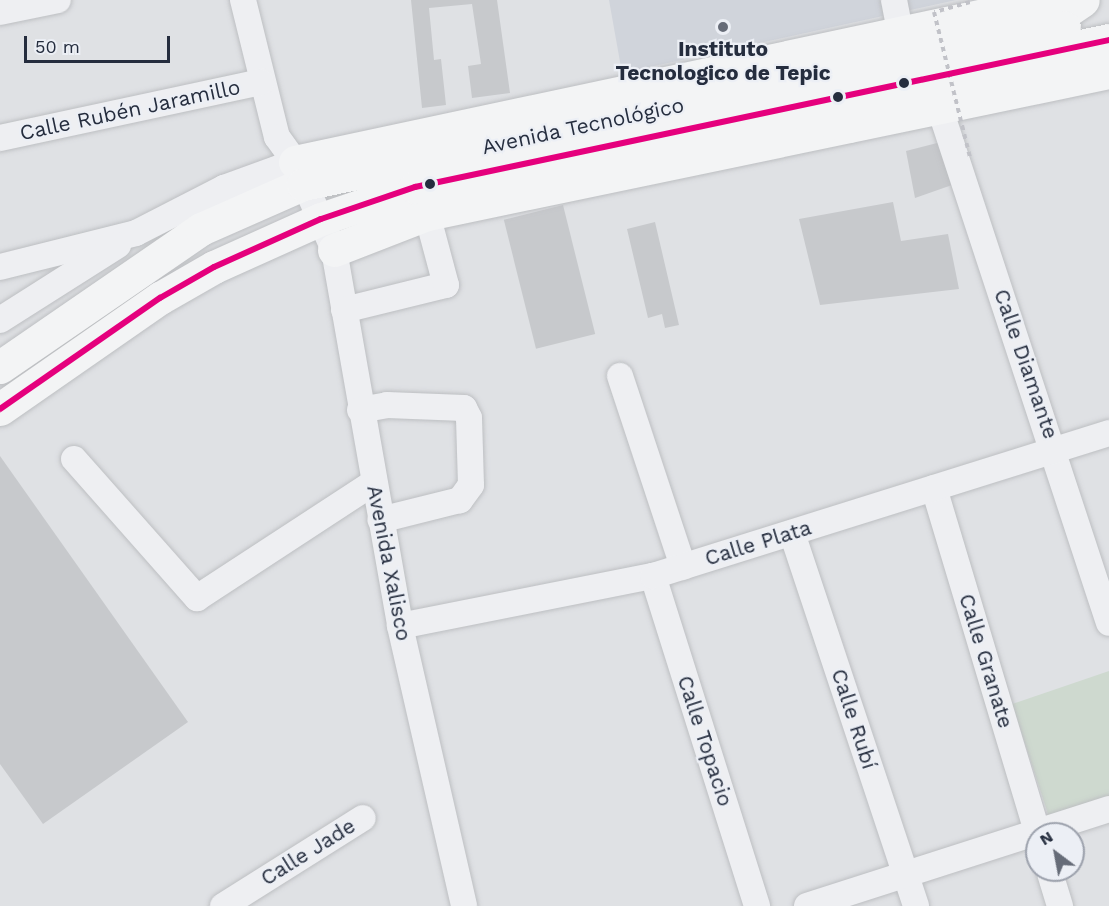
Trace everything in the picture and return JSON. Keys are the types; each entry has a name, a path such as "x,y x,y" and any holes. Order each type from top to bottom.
{"main road":[{"name":"Avenida Tecnológico","path":"0,367 159,255 299,173 900,32 1054,0"},
{"path":"1035,32 1083,0"},
{"name":"Avenida Tecnológico","path":"299,173 1109,18"},
{"name":"Avenida Tecnológico","path":"0,409 160,298 265,243 321,219 415,187 780,107 1109,40"},
{"path":"334,250 427,214 1109,72"},
{"path":"780,107 848,126"}],"street":[{"path":"0,12 58,0"},
{"name":"Avenida Xalisco","path":"243,0 261,82 277,136 299,173 334,250 360,410 400,626 464,906"},
{"path":"894,0 900,32"},
{"name":"Calle Rubén Jaramillo","path":"0,138 261,82"},
{"name":"Calle Diamante","path":"939,106 1055,450 1109,623"},
{"path":"0,320 136,233 224,188 299,173"},
{"path":"344,310 446,285 427,214"},
{"path":"0,267 136,233"},
{"path":"620,376 682,567"},
{"path":"360,410 387,405 464,408 469,418 471,485 460,500 380,520"},
{"name":"Calle Plata","path":"400,626 653,576 1109,433"},
{"path":"74,459 197,598 373,483"},
{"name":"Calle Granate","path":"934,488 1035,822"},
{"name":"Calle Rubí","path":"792,533 916,906"},
{"name":"Calle Topacio","path":"653,576 757,906"},
{"path":"1071,822 1109,809"},
{"name":"Calle Jade","path":"223,906 363,818"},
{"path":"807,906 1025,837"},
{"path":"1053,882 1060,906"}],"path":[{"path":"970,2 934,12 970,157"}],"shaded area":[{"name":"Instituto Tecnologico de Tepic","path":"609,0 956,0 622,73"},
{"path":"1109,671 1109,801 1050,820 1012,704"}],"building":[{"path":"411,0 497,0 510,93 472,98 468,66 481,64 472,4 429,8 434,60 441,59 446,105 422,108"},
{"path":"941,142 952,185 915,198 906,151"},
{"path":"893,202 901,241 948,234 959,289 820,305 799,219"},
{"path":"563,205 595,334 536,349 504,220"},
{"path":"655,222 679,325 665,328 662,314 648,318 627,229"},
{"path":"0,456 188,722 43,824 0,764"}],"transit line":[{"path":"0,409 160,298 214,267 321,219 415,187 1109,40"}],"place":[{"name":"Instituto Tecnologico de Tepic","path":"723,27"}]}
